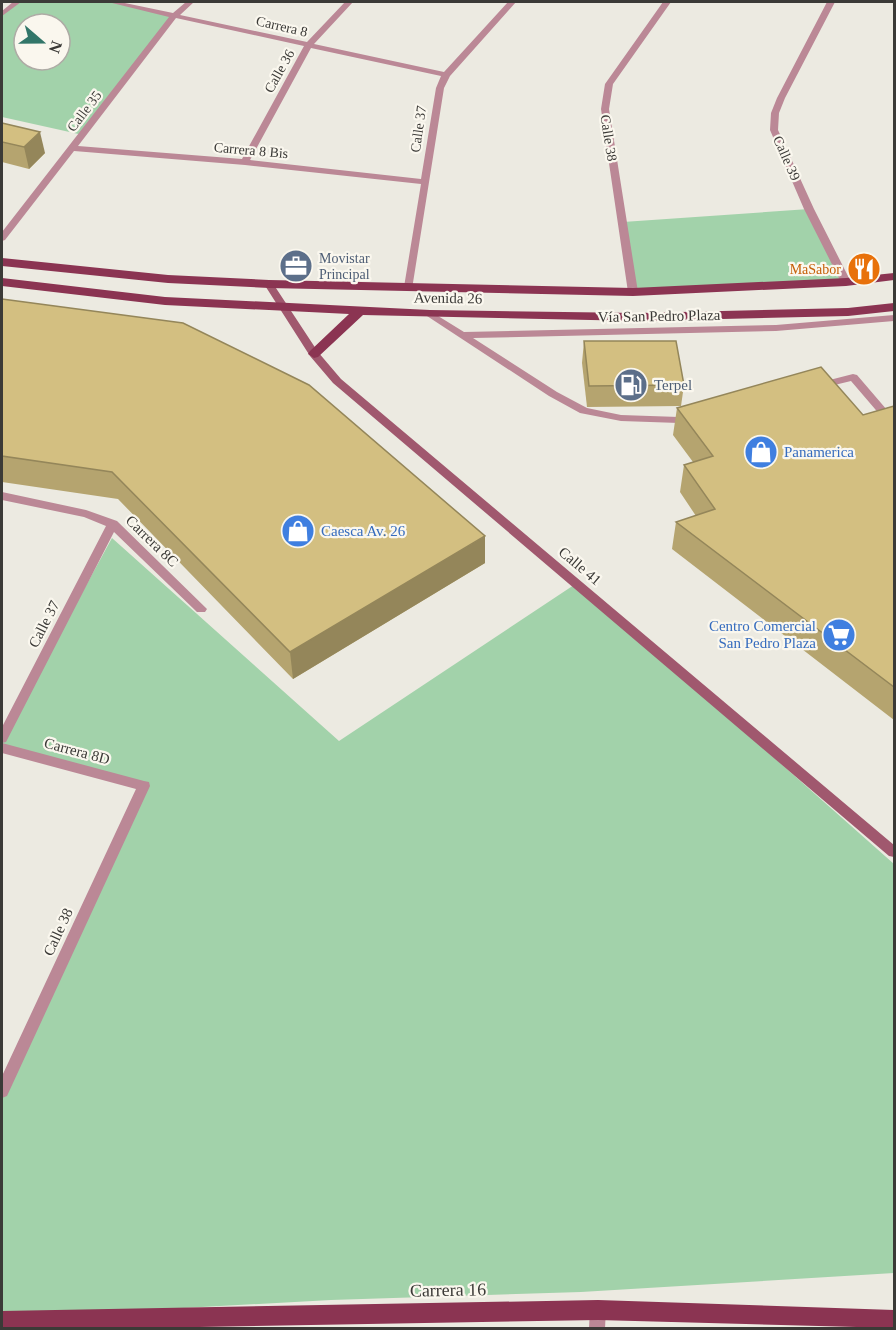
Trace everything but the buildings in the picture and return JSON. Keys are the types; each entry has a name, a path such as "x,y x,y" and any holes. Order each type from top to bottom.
{"main road":[{"name":"Avenida 26","path":"2,262 168,279 269,284 633,292 846,282 894,277"},
{"name":"Avenida 26","path":"2,282 165,300 430,314 638,317 848,312 894,307"},
{"path":"314,354 337,330 360,311"},
{"name":"Carrera 16","path":"2,1321 894,1320"}],"street":[{"path":"2,14 17,2"},
{"name":"Carrera 8","path":"112,2 446,75"},
{"name":"Calle 35","path":"2,238 175,15 190,2"},
{"name":"Calle 36","path":"245,162 308,46 349,2"},
{"name":"Calle 37","path":"409,287 436,104 446,75 512,2"},
{"name":"Calle 38","path":"633,292 604,109 609,84 667,2"},
{"name":"Calle 39","path":"831,2 781,98 775,113 774,130 809,209 846,282"},
{"name":"Carrera 8 Bis","path":"73,148 245,162 426,182"},
{"name":"Calle 41","path":"269,284 314,354 337,381 894,852"},
{"path":"430,314 553,394 584,411 621,418 679,420 702,414"},
{"name":"Vía San Pedro Plaza","path":"462,335 776,328 894,318"},
{"path":"806,389 853,377 885,414 894,411"},
{"name":"Carrera 8C","path":"2,496 86,514 113,524 201,609"},
{"name":"Calle 37","path":"2,738 113,524"},
{"name":"Carrera 8D","path":"2,748 144,786"},
{"name":"Calle 38","path":"2,1091 144,786"}],"green space":[{"path":"17,2 112,2 175,15 83,135 2,117 2,14"},
{"path":"809,209 846,282 633,292 623,222"},
{"path":"112,538 339,741 577,583 894,864 894,1273 581,1292 331,1300 75,1314 2,1315 2,1091 143,786 2,748 2,739"}],"place":[{"name":"Movistar Principal","path":"296,266"},
{"name":"MaSabor","path":"864,269"},
{"name":"Terpel","path":"631,385"},
{"name":"Panamerica","path":"761,452"},
{"name":"Caesca Av. 26","path":"298,531"},
{"name":"Centro Comercial San Pedro Plaza","path":"839,635"}]}
